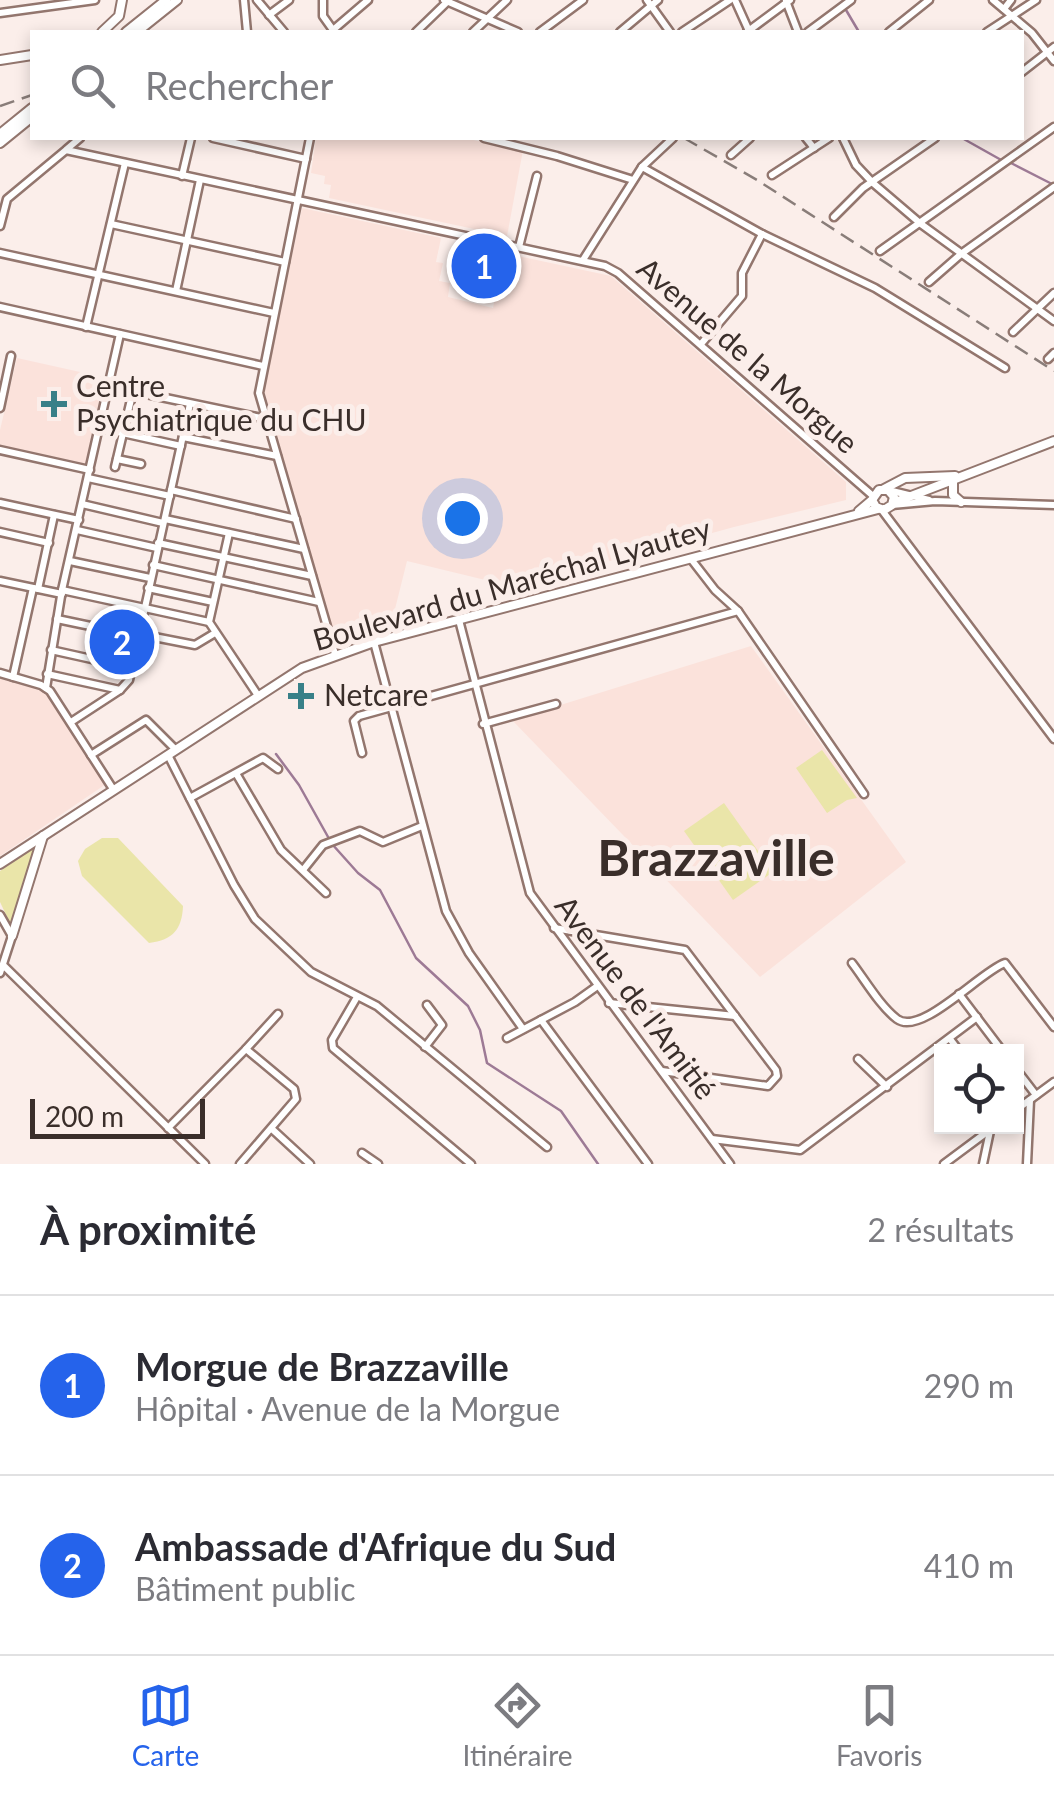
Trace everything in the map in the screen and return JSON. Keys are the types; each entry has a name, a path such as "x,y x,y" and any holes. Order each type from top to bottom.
{"main road":[{"path":"105,30 119,16 122,0"},
{"path":"128,30 166,0"},
{"path":"140,30 177,0"},
{"path":"0,60 30,56"},
{"path":"0,134 30,112"},
{"path":"0,144 30,113"},
{"name":"Boulevard du Maréchal Lyautey","path":"0,864 257,694 335,654 851,516 913,496 1054,440"},
{"path":"884,489 905,478 956,477 953,494 960,502"},
{"path":"883,504 894,497 884,489"},
{"path":"883,504 884,489"},
{"path":"12,936 43,836"}],"street":[{"path":"0,13 95,0"},
{"path":"244,0 247,30"},
{"path":"257,0 282,30"},
{"path":"269,15 290,0"},
{"path":"323,0 322,16 333,30"},
{"path":"335,30 368,0"},
{"path":"474,30 508,0"},
{"path":"543,30 583,0"},
{"path":"622,30 649,3 658,0"},
{"path":"685,30 733,0 748,30"},
{"path":"811,30 851,0"},
{"path":"892,30 929,0"},
{"path":"993,0 1051,49 1054,61"},
{"path":"1004,9 1011,0"},
{"path":"990,30 1036,0"},
{"path":"418,30 447,1 513,30"},
{"path":"751,30 787,1 797,30"},
{"path":"649,3 669,30"},
{"path":"1024,70 1051,49"},
{"path":"880,251 1054,127"},
{"path":"0,226 8,199 78,140"},
{"path":"182,176 191,140"},
{"path":"230,140 306,159"},
{"path":"310,140 259,393 335,654"},
{"path":"583,261 633,180 671,140"},
{"path":"731,154 748,140"},
{"path":"808,140 814,148"},
{"path":"772,174 826,140"},
{"path":"844,140 856,165 873,183 921,224 1054,322"},
{"path":"834,216 863,188 932,140"},
{"path":"521,142 633,180"},
{"name":"Avenue de la Morgue","path":"66,150 583,261 618,273 883,504 1054,739"},
{"path":"86,327 124,164"},
{"path":"642,168 762,234 875,288 1005,368"},
{"path":"518,247 537,176"},
{"path":"176,292 200,180"},
{"path":"929,282 1054,187"},
{"path":"111,224 285,262"},
{"path":"700,344 742,296 742,273 762,234"},
{"path":"0,253 274,313"},
{"path":"1013,332 1054,293"},
{"path":"0,307 263,366"},
{"path":"46,688 56,618 120,334"},
{"path":"0,403 12,356"},
{"path":"108,386 267,420"},
{"path":"132,391 116,463 141,464"},
{"path":"70,722 120,690 128,680 190,404"},
{"path":"100,428 277,456"},
{"path":"0,450 171,493 296,518"},
{"name":"Avenue de la Morgue","path":"856,480 935,501"},
{"path":"883,504 935,501 1054,506"},
{"path":"0,503 78,520"},
{"path":"82,504 304,549"},
{"path":"13,677 54,515"},
{"path":"76,530 312,576"},
{"path":"0,532 48,543"},
{"path":"230,533 209,622 257,694"},
{"path":"691,559 738,611 864,794"},
{"path":"70,562 150,578"},
{"path":"153,565 319,602"},
{"path":"0,581 209,622"},
{"path":"148,588 213,602"},
{"path":"362,752 355,718 738,611"},
{"path":"56,618 195,644 215,633"},
{"name":"Avenue de l'Amitié","path":"459,620 525,881 553,928 730,1164"},
{"path":"374,642 452,925 524,1029"},
{"path":"51,650 132,668"},
{"path":"0,673 46,688 113,789"},
{"path":"47,674 120,690"},
{"path":"483,724 556,704"},
{"path":"91,754 146,720 171,751 190,798 249,913 311,972 378,1006 547,1148"},
{"path":"190,798 263,758 278,769"},
{"path":"236,775 280,850 326,893"},
{"path":"303,870 326,843 364,832 383,842 422,826"},
{"path":"0,915 12,936 1,969 199,1162"},
{"path":"553,928 685,950 777,1076 772,1084 762,1086 662,1072"},
{"path":"852,963 903,1022 927,1016 1005,963 1054,1027"},
{"path":"507,1038 597,986"},
{"path":"959,994 997,1044"},
{"path":"357,996 332,1040 332,1048 471,1164"},
{"path":"609,1002 736,1016"},
{"path":"425,1046 442,1026 427,1005"},
{"path":"168,1128 278,1014"},
{"path":"710,1139 800,1150 978,1018"},
{"path":"541,1020 648,1164"},
{"path":"950,1039 954,1044"},
{"path":"240,1164 293,1105 295,1093 246,1049"},
{"path":"858,1059 887,1087"},
{"path":"1024,1104 1054,1082"},
{"path":"1024,1083 1033,1098 1028,1164"},
{"path":"272,1129 310,1164"},
{"path":"944,1164 985,1134"},
{"path":"983,1164 991,1134"},
{"path":"362,1153 378,1164"}],"shaded area":[{"path":"316,140 473,140 523,150 507,236 329,198 331,185 324,184 325,176 311,173"},
{"path":"302,208 441,238 436,262 443,263 439,281 450,283 448,297 493,308 504,253 611,276 846,482 846,500 537,581 509,572 506,585 407,561 393,617 332,633 264,390"},
{"name":"Centre Psychiatrique du CHU","path":"17,358 107,378 88,465 0,447 0,430"},
{"path":"751,646 906,862 760,977 512,720"},
{"path":"0,677 39,688 48,695 106,784 0,856"},
{"path":"822,750 857,798 827,813 796,768"},
{"path":"724,803 773,872 733,900 684,831"},
{"path":"102,838 118,838 183,906 181,921 170,936 149,943 82,876 78,861 85,849"},
{"path":"34,848 38,850 14,923 10,923 0,902 0,871"}],"waterway":[{"path":"846,10 858,30"},
{"path":"966,140 1003,161"},
{"path":"1011,163 1052,184"},
{"path":"276,754 299,785 332,844 380,890 416,958 468,1006 480,1030 487,1063 561,1111 598,1164"}],"railway":[{"path":"0,106 30,96"},
{"path":"687,140 757,180 1054,371"}],"place":[{"name":"Morgue de Brazzaville","path":"484,266"},
{"name":"Centre Psychiatrique du CHU","path":"54,404"},
{"name":"Ambassade d'Afrique du Sud","path":"122,642"},
{"name":"Netcare","path":"301,696"}],"district":[{"name":"Brazzaville","path":"716,858"}]}
